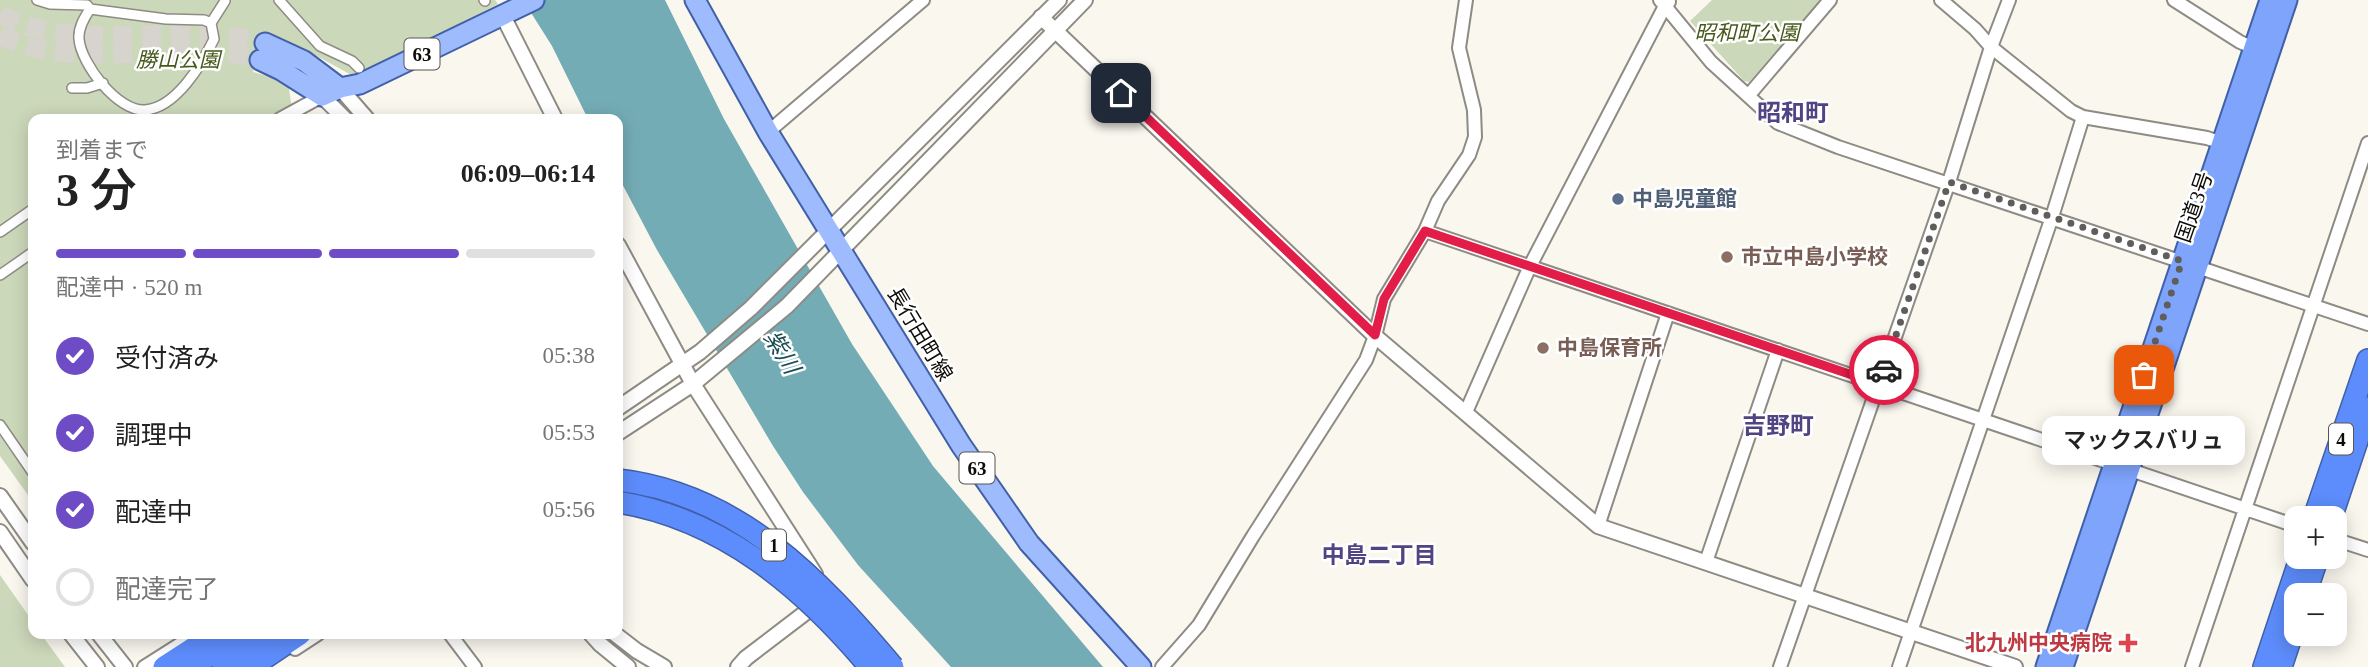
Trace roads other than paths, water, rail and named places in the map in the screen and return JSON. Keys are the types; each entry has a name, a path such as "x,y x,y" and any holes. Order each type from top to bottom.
{"highway":[{"name":"国道3号","path":"2230,146 2254,48 2270,0"},
{"name":"国道3号","path":"2046,667 2121,467 2230,146 2287,0"},
{"name":"4","path":"2318,506 2368,360"},
{"name":"4","path":"2335,506 2368,408"},
{"name":"国道3号","path":"2063,667 2121,467"},
{"name":"1","path":"623,481 696,500 750,528 815,580 893,667"},
{"name":"1","path":"623,503 678,517 743,550 803,594 870,667"},
{"path":"2264,667 2297,569"},
{"path":"164,667 207,639"},
{"path":"191,667 234,639"},
{"path":"223,667 266,639"},
{"path":"251,667 293,639"},
{"path":"2281,667 2288,646"}],"main road":[{"name":"63","path":"322,96 360,84 534,0"},
{"name":"長行田町線","path":"695,0 768,132 961,445 1029,543 1141,667"},
{"path":"322,96 281,70 262,51 304,61 341,88"}],"street":[{"path":"37,0 50,4 89,5 166,19 204,20 211,23"},
{"path":"279,0 320,46 352,61 359,68"},
{"path":"768,132 923,0"},
{"path":"623,405 700,352 771,289 1059,0"},
{"path":"623,430 693,384 777,314 1085,0"},
{"path":"1162,667 1199,625 1366,360 1384,299 1425,231 1438,201 1469,155 1475,137 1474,110 1459,48 1466,0"},
{"path":"1748,96 1830,0"},
{"path":"1941,0 1975,29 1991,47 2071,111 2083,117 2230,146"},
{"path":"1780,667 1949,182 1991,47 2009,0"},
{"path":"2174,0 2254,48"},
{"path":"89,5 79,37 82,52 122,105 144,110 156,107 176,95 194,73 214,39 211,23 225,1"},
{"path":"1466,412 1530,266 1666,2 1711,62 1778,122 1838,146 2368,324"},
{"path":"502,15 552,114"},
{"path":"1041,17 1375,335 1598,526 2015,667"},
{"path":"72,88 87,88 103,83"},
{"path":"341,88 364,114"},
{"path":"289,114 322,96 340,114"},
{"path":"134,114 136,109"},
{"path":"1899,667 2052,217 2083,117"},
{"path":"2192,667 2368,143"},
{"path":"0,232 28,212"},
{"path":"1425,231 2284,522"},
{"path":"0,275 28,255"},
{"path":"623,266 693,384 820,581 821,595 817,605 746,658 738,667"},
{"path":"1598,526 1668,313"},
{"path":"1706,562 1778,350"},
{"path":"0,425 28,466"},
{"path":"0,496 28,536"},
{"path":"0,532 28,573"},
{"path":"2347,543 2368,550"},
{"path":"76,639 97,667"},
{"path":"103,639 125,667"},
{"path":"144,667 188,639"},
{"path":"173,667 217,639"},
{"path":"238,667 281,639"},
{"path":"268,667 310,639"},
{"path":"454,639 475,667"},
{"path":"596,639 628,667"},
{"path":"621,639 664,667"}],"water":[{"name":"紫川","path":"523,0 665,0 724,119 852,344 933,466 1103,667 951,667 858,565 803,492 773,446 657,250 623,185 623,114 586,114 552,46"}],"tunnel":[{"path":"0,15 32,27 64,33 97,36 199,34 265,43"},
{"path":"0,35 24,45 79,54 197,51 223,52 260,60"}],"place":[{"name":"中島児童館","path":"1618,199"},
{"name":"市立中島小学校","path":"1727,257"},
{"name":"中島保育所","path":"1543,348"},
{"name":"マックスバリュ","path":"2144,375"},
{"name":"北九州中央病院","path":"2128,643"}],"district":[{"name":"昭和町","path":"1793,113"},
{"name":"吉野町","path":"1778,426"},
{"name":"中島二丁目","path":"1379,555"}],"park label":[{"name":"昭和町公園","path":"1747,33"},
{"name":"勝山公園","path":"178,60"}]}
